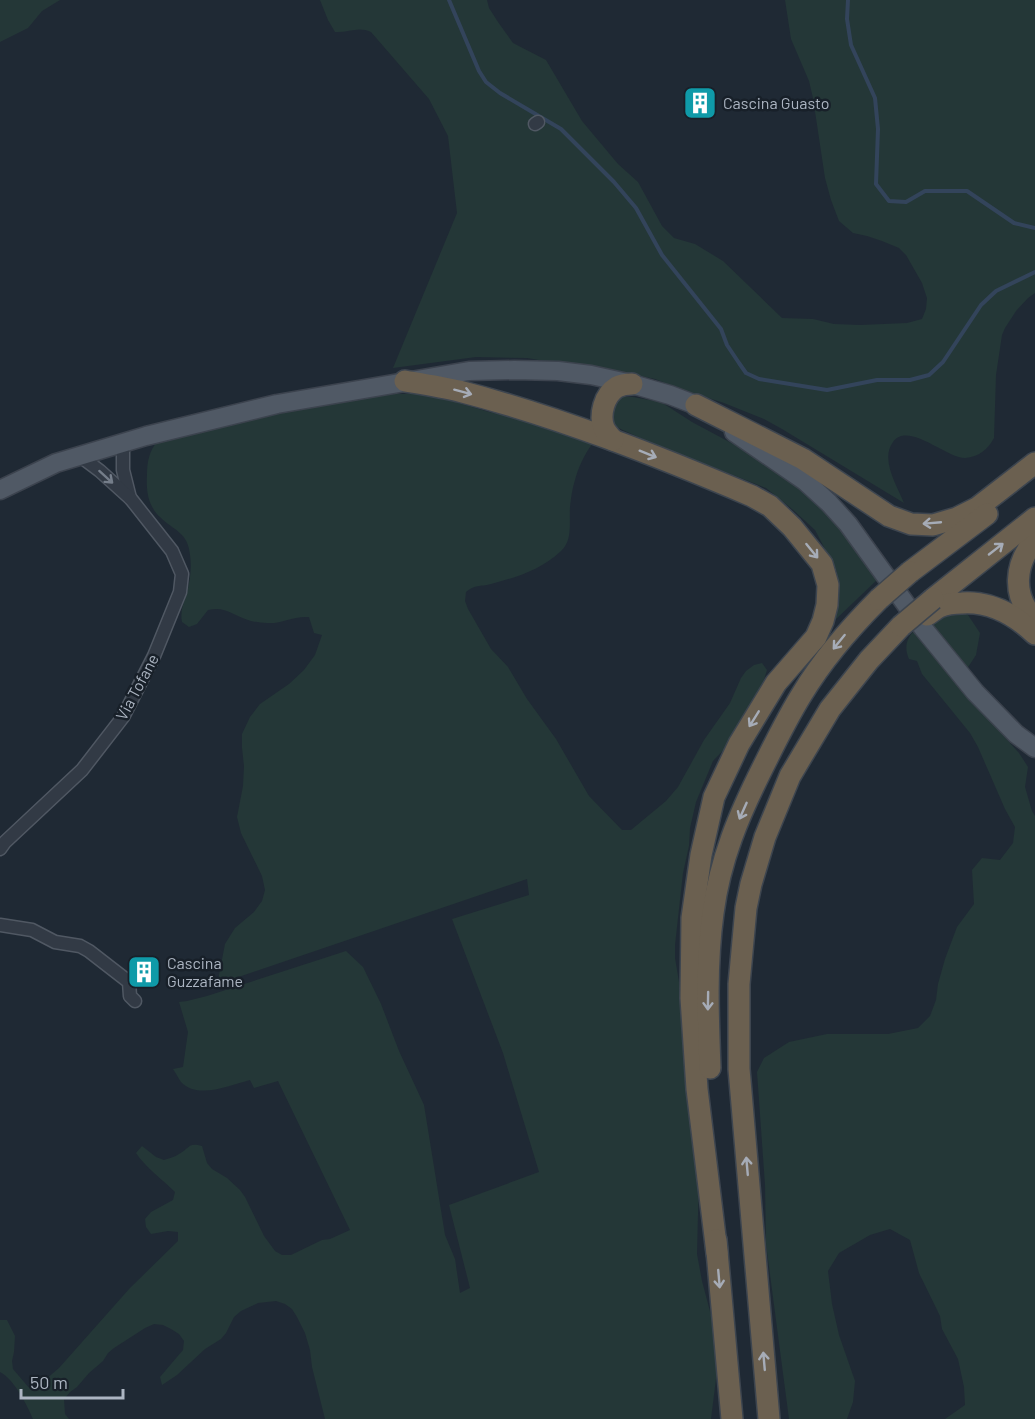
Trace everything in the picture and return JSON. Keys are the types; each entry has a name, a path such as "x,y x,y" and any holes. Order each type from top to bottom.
{"highway":[{"path":"405,381 457,391 497,402 613,440 737,489 770,506 792,527 822,564 828,585 827,605 816,638 776,683 739,744 714,797 701,855 692,918 691,998 697,1089 717,1253 732,1419"},
{"path":"613,440 605,430 604,404 608,395 615,388 632,384"},
{"path":"696,405 803,459 889,516 911,524 933,525 957,518 978,508 1035,463"},
{"path":"717,1253 708,1017 709,957 713,912 720,874 732,835 755,784 802,694 855,622 910,572 1035,477"},
{"path":"769,1419 739,1070 739,984 742,935 751,884 765,837 790,776 830,709 869,660 1035,518"},
{"path":"1035,540 1020,563 1019,592 1024,604 1035,619"},
{"path":"930,607 968,602 996,607 1022,622 1035,634"}],"main road":[{"path":"0,490 56,463 146,436 277,404 405,381 469,371 514,370 591,375 632,384 670,394 696,405 805,481 829,503 848,524 923,628 975,692 1016,734 1035,761"},
{"path":"1016,734 1035,748"}],"street":[{"name":"Via Tofane","path":"123,443 123,470 130,499"},
{"name":"Via Tofane","path":"0,849 82,771 123,717 154,656 180,592 182,574 172,551 130,499 80,456"},
{"path":"0,925 32,930 55,942 80,946 129,982 130,996 135,1001"}],"shaded area":[{"path":"0,0 60,0 42,11 28,28 0,42"},
{"path":"320,0 487,0 489,8 513,43 546,60 582,121 618,164 638,182 662,226 674,238 695,244 723,261 782,318 860,325 907,323 922,319 927,298 922,283 906,255 899,248 853,233 839,221 825,178 809,81 791,39 785,0 1035,0 1035,293 1016,311 1002,335 996,375 992,442 979,454 965,458 917,438 900,437 893,442 888,456 891,473 904,503 764,419 655,379 596,367 527,358 476,357 393,368 457,213 448,136 429,99 371,32 357,30 335,32"},
{"path":"394,394 439,397 489,412 527,420 593,443 582,461 574,483 569,536 565,547 553,558 528,572 472,588 466,592 465,601 491,649 508,667 527,699 556,739 589,796 622,830 631,830 666,801 678,787 704,740 730,703 746,671 762,663 767,670 759,696 731,742 713,761 696,802 683,873 675,945 681,994 682,1036 688,1058 699,1174 697,1254 716,1334 716,1379 711,1419 325,1419 305,1333 292,1309 276,1301 258,1303 241,1311 234,1317 221,1339 205,1349 177,1375 162,1385 160,1377 183,1350 184,1341 179,1334 163,1325 154,1324 145,1328 108,1353 103,1361 64,1399 65,1414 69,1419 33,1419 15,1386 0,1372 0,1320 7,1320 15,1336 13,1369 30,1389 59,1368 130,1288 178,1241 178,1232 151,1234 146,1227 145,1219 151,1212 173,1200 175,1192 149,1169 136,1153 142,1146 164,1160 177,1155 191,1145 202,1146 207,1163 240,1190 264,1236 275,1251 282,1255 291,1255 350,1230 278,1081 254,1088 250,1080 205,1091 188,1087 181,1082 173,1069 183,1067 188,1032 179,1002 207,996 346,951 363,967 424,1105 445,1235 455,1259 460,1293 470,1288 449,1205 539,1172 503,1053 452,919 529,895 527,879 215,985 225,944 235,928 254,912 262,901 265,890 262,876 241,833 237,817 243,786 242,734 250,717 260,704 289,684 304,670 315,655 322,635 314,633 309,617 262,623 224,610 214,609 208,610 197,624 189,627 182,622 182,609 190,576 189,547 180,533 156,513 150,503 147,487 149,457 158,441 346,399"},
{"path":"620,397 661,402 785,477 826,511 879,578 833,622 837,572 815,530 766,488 614,426 614,407"},
{"path":"953,609 968,615 980,633 976,655 959,681 987,710 1002,734 1028,767 1025,787 1035,816 1035,1419 945,1419 965,1405 958,1359 942,1329 940,1316 919,1273 910,1240 890,1229 870,1235 839,1253 828,1271 839,1335 855,1381 853,1402 847,1419 789,1419 766,1244 765,1185 757,1072 764,1058 789,1042 827,1034 888,1034 918,1028 930,1016 945,959 957,927 974,904 972,870 982,858 1000,860 1013,843 1015,827 978,747 970,733 922,674 917,661 909,659 906,649 912,633 919,627"}],"waterway":[{"path":"449,0 479,71 486,82 500,93 561,129 614,182 636,208 662,255 721,329 727,345 746,373 759,379 827,390 877,380 910,380 929,375 943,362 981,305 996,291 1035,272"},
{"path":"848,0 847,19 851,45 875,98 878,129 876,184 889,201 906,202 925,191 967,191 1014,223 1035,228"}],"place":[{"name":"Cascina Guasto","path":"700,103"},
{"name":"Cascina Guzzafame","path":"144,972"}]}
